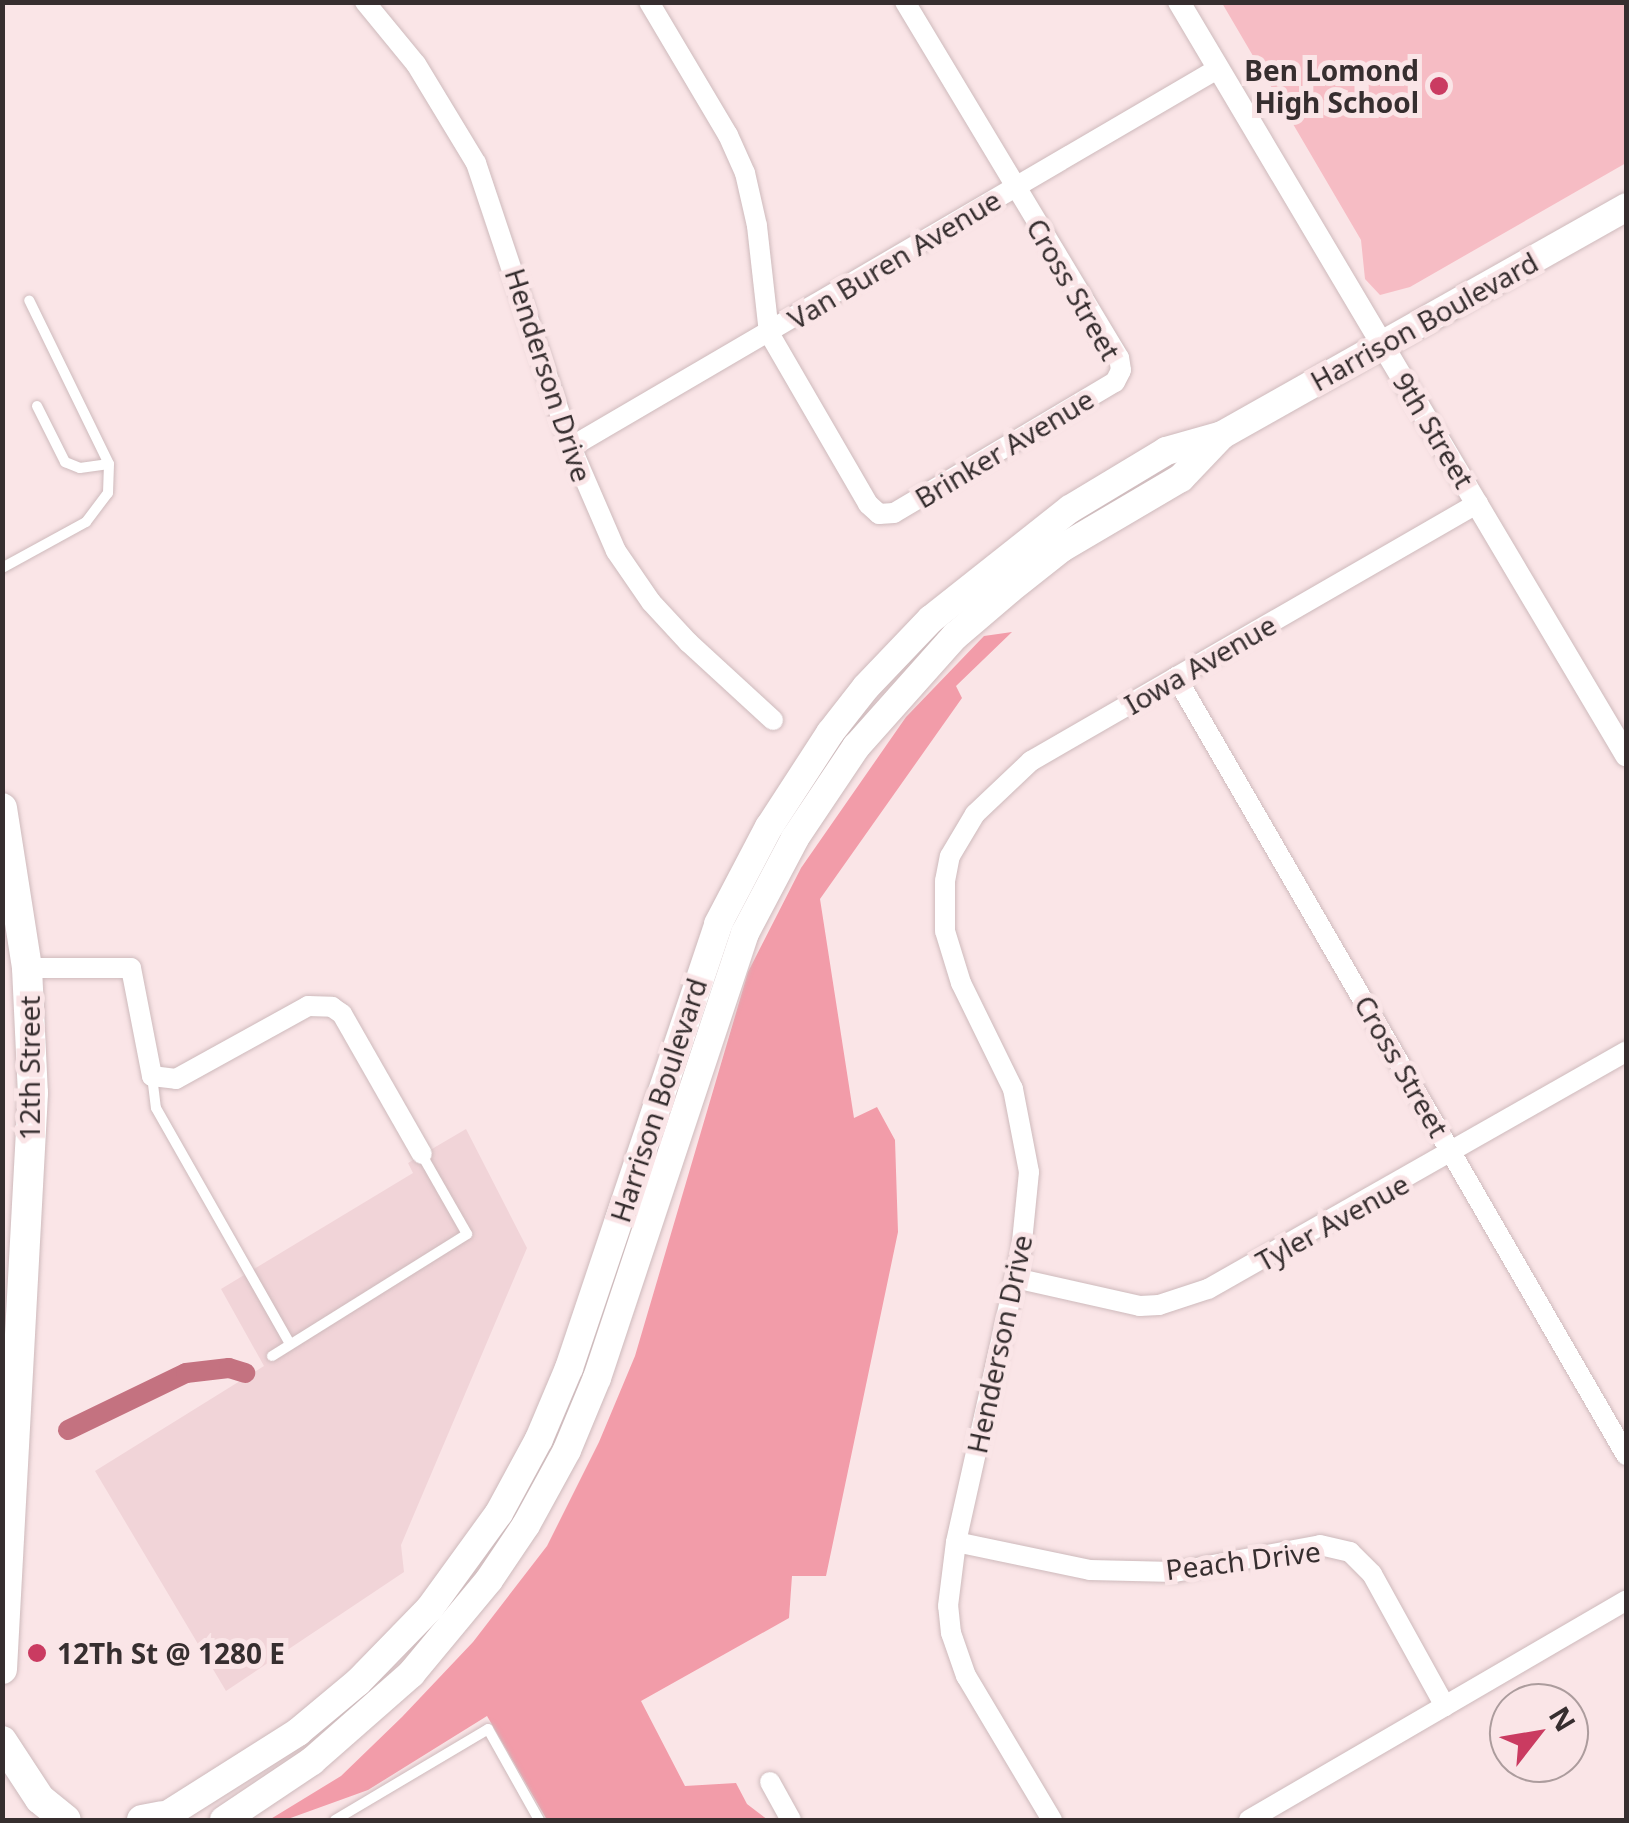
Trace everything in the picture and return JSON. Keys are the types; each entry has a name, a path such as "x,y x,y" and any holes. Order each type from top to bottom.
{"main road":[{"name":"Harrison Boulevard","path":"154,1819 250,1764 345,1694 430,1608 498,1513 539,1439 569,1368 718,924 768,826 830,733 931,618 1047,524 1166,451 1222,435 1626,207"},
{"name":"Harrison Boulevard","path":"224,1820 312,1761 411,1674 456,1622 526,1526 567,1450 597,1378 746,933 795,838 845,762 891,703 955,636 1062,548 1181,478 1222,435"},
{"name":"12th Street","path":"2,808 28,968 33,1093 11,1329 2,1669"},
{"path":"2,1741 40,1799 66,1820"}],"street":[{"name":"Henderson Drive","path":"365,2 416,64 476,162 572,447 616,551 651,602 773,720"},
{"path":"649,2 728,135 745,174 757,226 770,333"},
{"name":"Cross Street","path":"905,2 1119,358 1121,370"},
{"name":"9th Street","path":"1178,2 1626,755"},
{"name":"Van Buren Avenue","path":"572,447 1217,69"},
{"name":"Brinker Avenue","path":"770,333 868,504 879,514 894,513 1114,382 1121,370"},
{"name":"Iowa Avenue","path":"950,856 975,814 1013,775 1478,503"},
{"name":"Cross Street","path":"1176,678 1626,1455"},
{"name":"Henderson Drive","path":"950,856 944,881 945,931 962,983 1013,1089 1027,1144 1028,1196 1015,1278 956,1542 948,1606 956,1654 1052,1820"},
{"path":"28,968 130,968 152,1076 176,1078 308,1006 332,1006 342,1014 422,1154"},
{"name":"Tyler Avenue","path":"1015,1278 1124,1304 1159,1305 1184,1298 1242,1272 1626,1052"},
{"name":"Peach Drive","path":"956,1542 1090,1570 1175,1572 1320,1545 1350,1552 1372,1574 1445,1706"},
{"path":"1249,1820 1626,1600"},
{"path":"770,1782 791,1820"}],"lane":[{"path":"2,568 86,522 108,493 110,464 29,300"},
{"path":"37,406 65,462 80,468 110,464"},
{"path":"152,1076 156,1108 290,1344"},
{"path":"272,1356 467,1234 422,1154"},
{"path":"335,1820 488,1730 539,1820"}],"shaded area":[{"name":"Ben Lomond High School","path":"1222,3 1626,3 1626,163 1410,287 1380,295 1365,279 1361,240"},
{"path":"1012,632 956,686 962,698 820,899 854,1118 877,1107 895,1140 898,1232 826,1576 792,1576 789,1618 641,1701 685,1786 736,1783 747,1804 768,1820 547,1820 487,1716 368,1790 285,1820 269,1820 341,1776 402,1717 473,1642 547,1546 599,1442 635,1356 748,972 801,868 906,717 984,636"},
{"path":"466,1129 527,1248 401,1545 404,1572 226,1691 95,1471 264,1366 221,1289 413,1173 408,1163"}],"waterway":[{"path":"68,1430 186,1373 229,1368 245,1373"}],"place":[{"name":"Ben Lomond High School","path":"1439,86"},
{"name":"12Th St @ 1280 E","path":"37,1653"}]}
